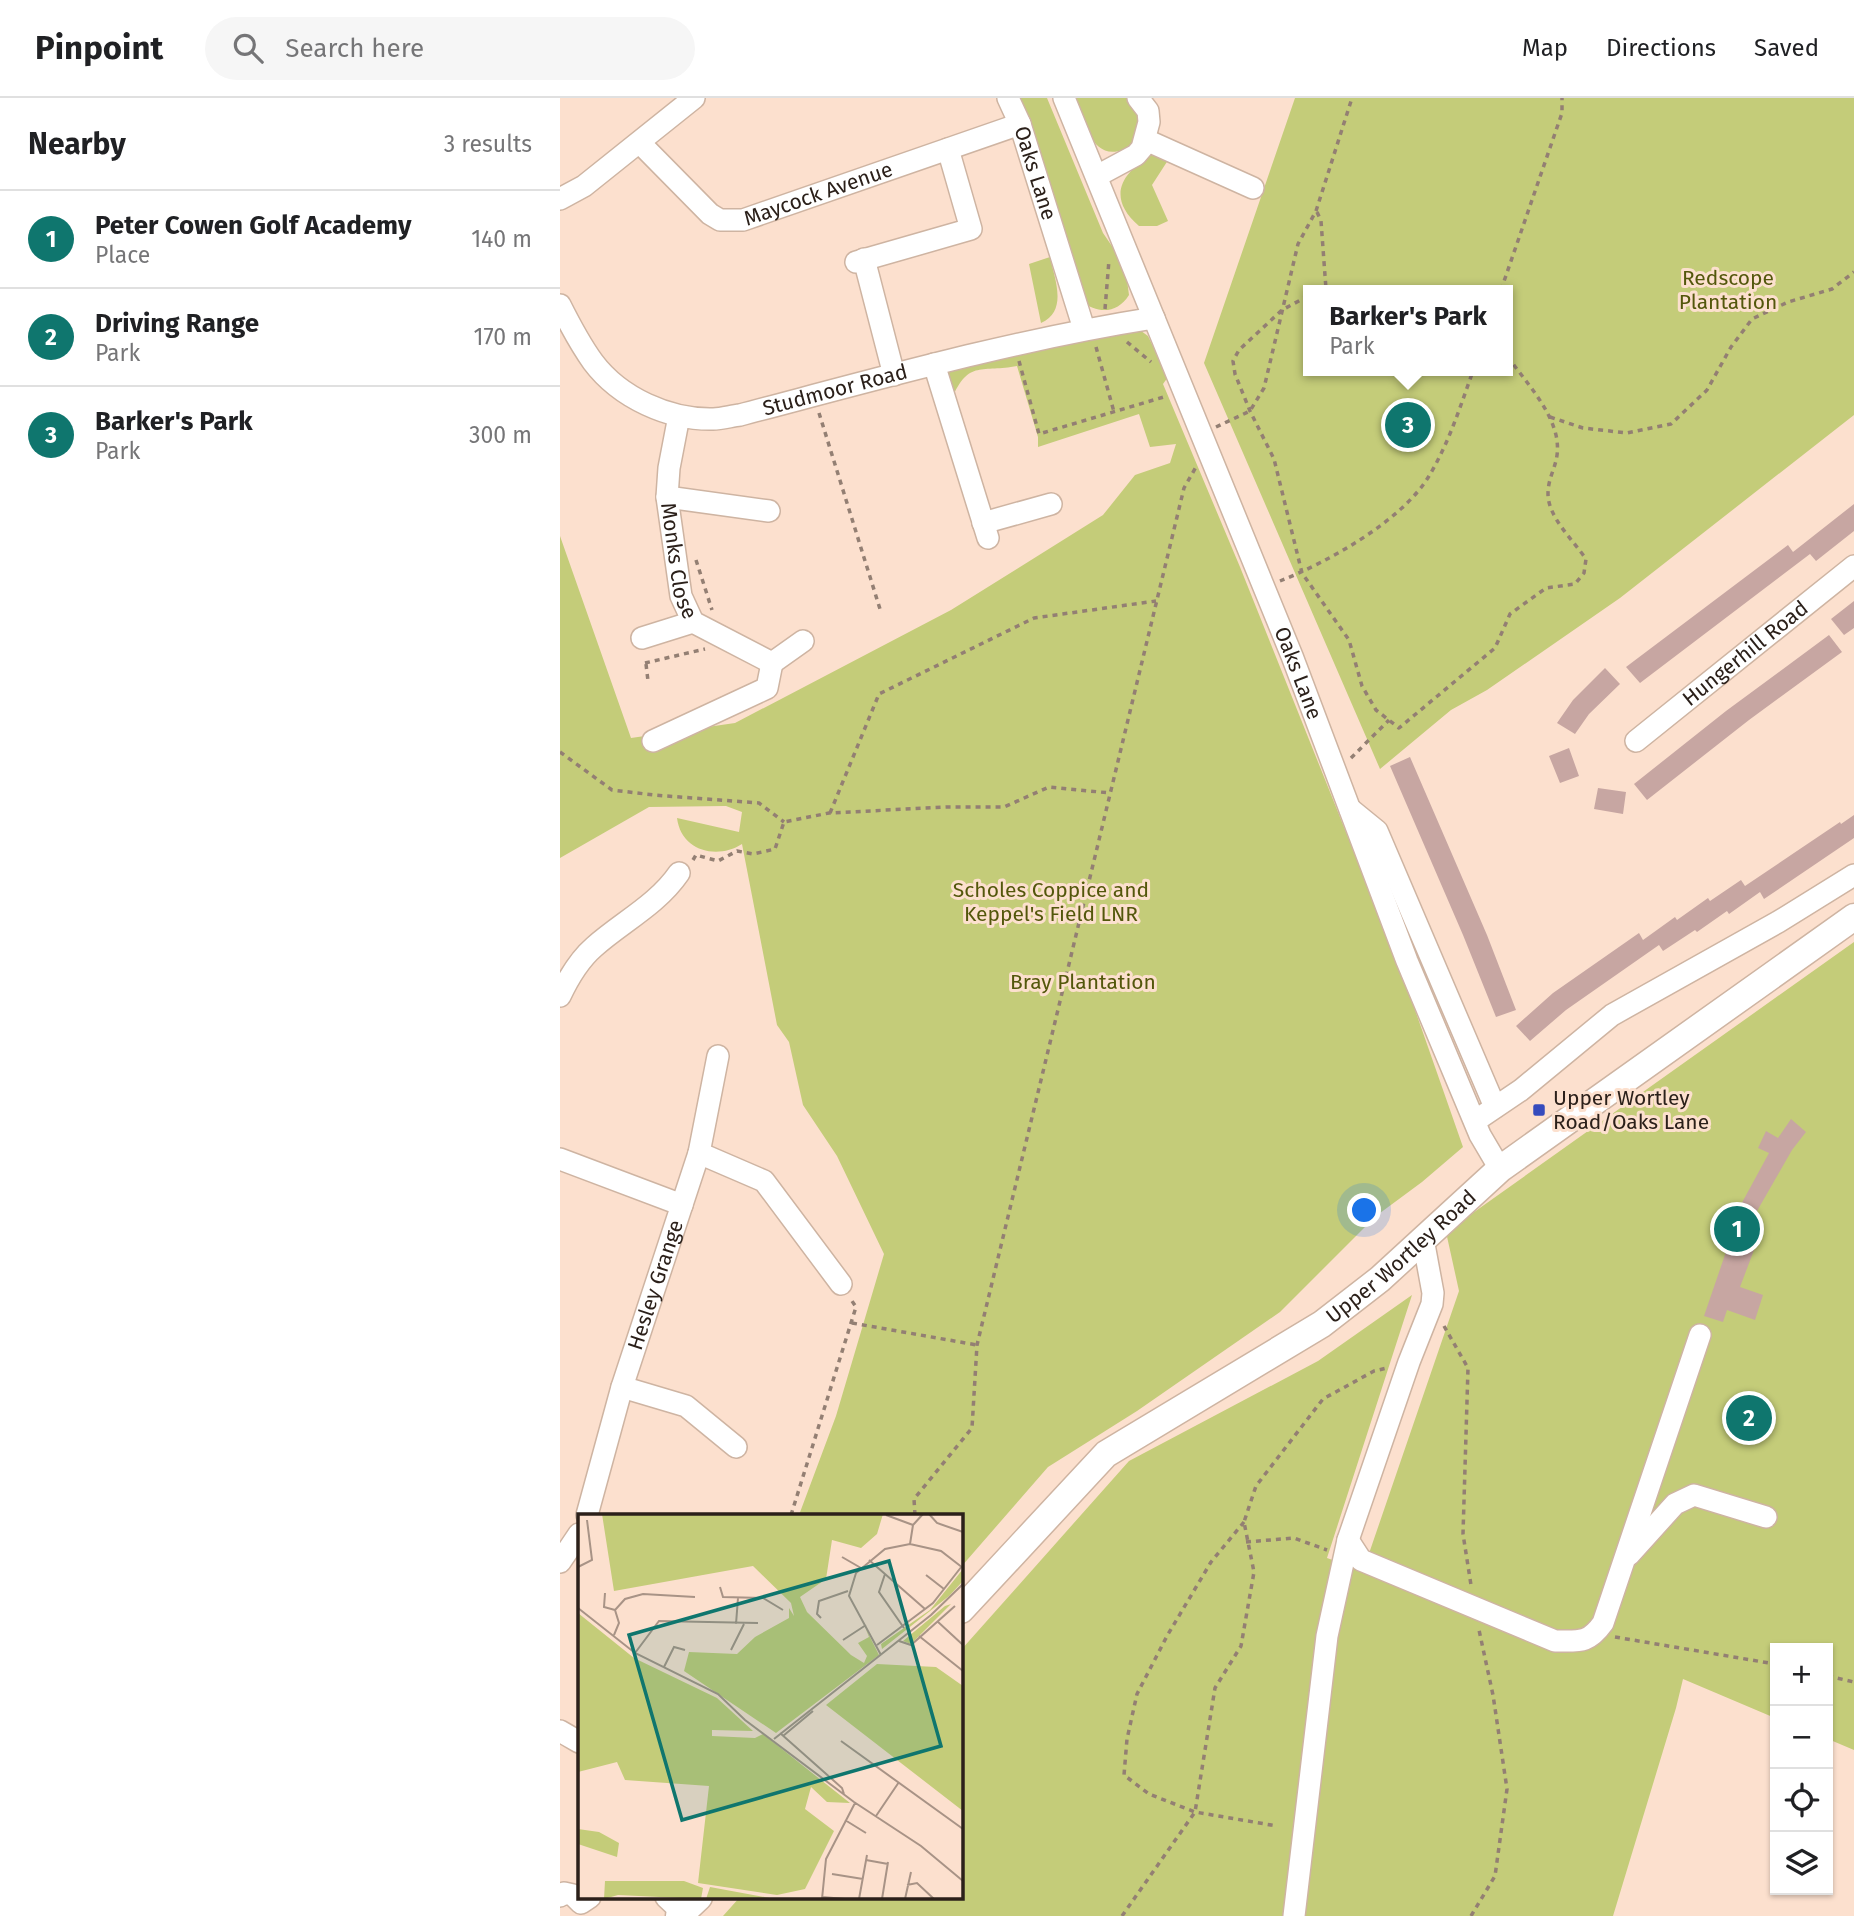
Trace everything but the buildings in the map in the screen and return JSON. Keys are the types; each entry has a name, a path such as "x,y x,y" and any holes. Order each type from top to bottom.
{"main road":[{"name":"Upper Wortley Road","path":"962,1609 1106,1454 1322,1324 1380,1279 1500,1169 1854,917"}],"street":[{"path":"560,200 584,186 694,98"},
{"name":"Oaks Lane","path":"1008,98 1094,327"},
{"name":"Oaks Lane","path":"1064,98 1288,645 1407,961 1480,1135 1500,1169"},
{"path":"1097,176 1136,155 1146,140 1148,111 1138,98"},
{"name":"Maycock Avenue","path":"640,143 710,214 720,220 743,220 1020,124"},
{"path":"1146,140 1253,188"},
{"path":"894,375 860,260 971,229 948,149"},
{"name":"Studmoor Road","path":"560,305 593,363 620,388 653,408 679,416 713,419 740,415 1014,345 1094,327 1154,318"},
{"path":"934,364 986,530 1051,504"},
{"name":"Monks Close","path":"679,416 667,497 681,596 693,622 772,663"},
{"path":"667,497 769,511"},
{"name":"Hungerhill Road","path":"1636,741 1854,566"},
{"path":"642,638 693,622"},
{"path":"653,741 767,688 772,663 803,641"},
{"path":"1348,808 1377,831 1495,1107"},
{"path":"560,996 568,979 591,949 657,900 679,873"},
{"path":"1475,1121 1521,1090 1612,1015 1778,922 1854,875"},
{"name":"Hesley Grange","path":"587,1514 622,1387 699,1153 718,1056"},
{"path":"699,1153 764,1181 841,1284"},
{"path":"560,1159 681,1205"},
{"path":"1294,1916 1327,1636 1347,1548 1409,1362 1432,1304 1433,1293 1423,1239"},
{"path":"1347,1548 1361,1560 1555,1642 1584,1641 1595,1634 1603,1623 1700,1335"},
{"path":"622,1387 686,1406 736,1447"},
{"path":"1623,1562 1675,1504 1694,1495 1766,1517"},
{"path":"560,1562 578,1535"},
{"path":"560,1731 578,1741"},
{"path":"560,1896 564,1893 573,1895 581,1903 588,1898"}],"path":[{"path":"915,1514 914,1499 972,1428 977,1345 1184,488 1204,440 1250,411 1264,388 1298,244 1316,211 1352,98"},
{"path":"1503,285 1562,113 1562,98"},
{"path":"1316,211 1321,221 1326,285"},
{"path":"1114,412 1094,327 1105,309 1110,248 1122,237"},
{"path":"1550,416 1583,428 1627,433 1671,424 1707,390 1731,347 1752,319 1788,302 1832,289 1854,272"},
{"path":"1303,299 1282,310 1239,351 1233,361 1250,411 1273,459 1303,573 1342,626 1349,640 1362,686 1377,710 1398,728 1496,648 1510,614 1546,588 1575,584 1584,573 1586,559 1552,511 1548,495 1558,460 1556,437 1550,416 1513,364"},
{"path":"1094,327 1158,369"},
{"path":"1014,345 1039,434 1184,391"},
{"path":"1303,573 1347,548 1394,514 1427,479 1450,439 1471,376"},
{"path":"814,396 880,609"},
{"path":"645,663 727,638 696,560"},
{"path":"829,813 879,694 1034,618 1156,601"},
{"path":"642,638 648,681"},
{"path":"1335,772 1389,720"},
{"path":"560,752 612,790 759,803 784,822 829,813 1004,807 1049,787 1110,793"},
{"path":"679,873 687,869 696,855 718,861 737,851 753,854 775,849 784,822"},
{"path":"791,1514 856,1307 841,1284"},
{"path":"851,1323 977,1345"},
{"path":"1277,1826 1195,1812 1149,1794 1124,1775 1127,1739 1138,1693 1167,1636 1211,1562 1244,1522 1256,1486 1323,1399 1374,1371 1409,1362"},
{"path":"1122,1916 1195,1812 1215,1688 1241,1646 1254,1572 1244,1522"},
{"path":"1246,1542 1294,1538 1347,1548"},
{"path":"1595,1634 1770,1663"},
{"path":"1833,1677 1854,1682"}],"green space":[{"path":"1019,98 1047,98 1103,233 1118,255 1126,273 1129,295 1113,309 1100,310 1081,301"},
{"path":"1074,98 1131,98 1143,118 1136,143 1111,152 1102,149 1089,133"},
{"name":"Redscope Plantation","path":"1295,98 1854,98 1854,415 1620,598 1487,690 1451,710 1380,769 1204,363"},
{"path":"1154,153 1172,154 1152,185 1168,221 1157,226 1139,226 1123,205 1122,186 1133,169"},
{"path":"1050,257 1058,294 1057,303 1049,318 1041,323 1029,264"},
{"name":"Scholes Coppice and Keppel's Field LNR","path":"1137,328 1148,336 1168,377 1163,384 1240,567 1400,967 1463,1147 1376,1216 1280,1312 1137,1411 1048,1467 962,1566 962,1514 799,1514 836,1416 884,1254 837,1156 803,1105 789,1042 777,1025 742,844 722,851 702,849 685,838 677,818 739,832 742,812 726,806 649,807 560,858 560,536 631,738 735,723 951,610 1103,515 1135,475 1170,463 1176,444 1150,447 1139,414 1038,447 1038,437 1017,366 971,373 958,386 952,399 946,377 950,368"},
{"path":"1854,942 1854,1750 1833,1741 1833,1643 1770,1643 1770,1716 1683,1679 1613,1916 723,1916 739,1898 962,1898 962,1649 1129,1461 1318,1361 1412,1295 1327,1558 1363,1571 1459,1291 1446,1232"}],"place":[{"name":"Barker's Park","path":"1408,425"},
{"name":"Upper Wortley Road/Oaks Lane","path":"1539,1110"},
{"name":"Peter Cowen Golf Academy","path":"1737,1229"},
{"name":"Driving Range","path":"1749,1418"}],"park label":[{"name":"Bray Plantation","path":"1083,982"}]}
